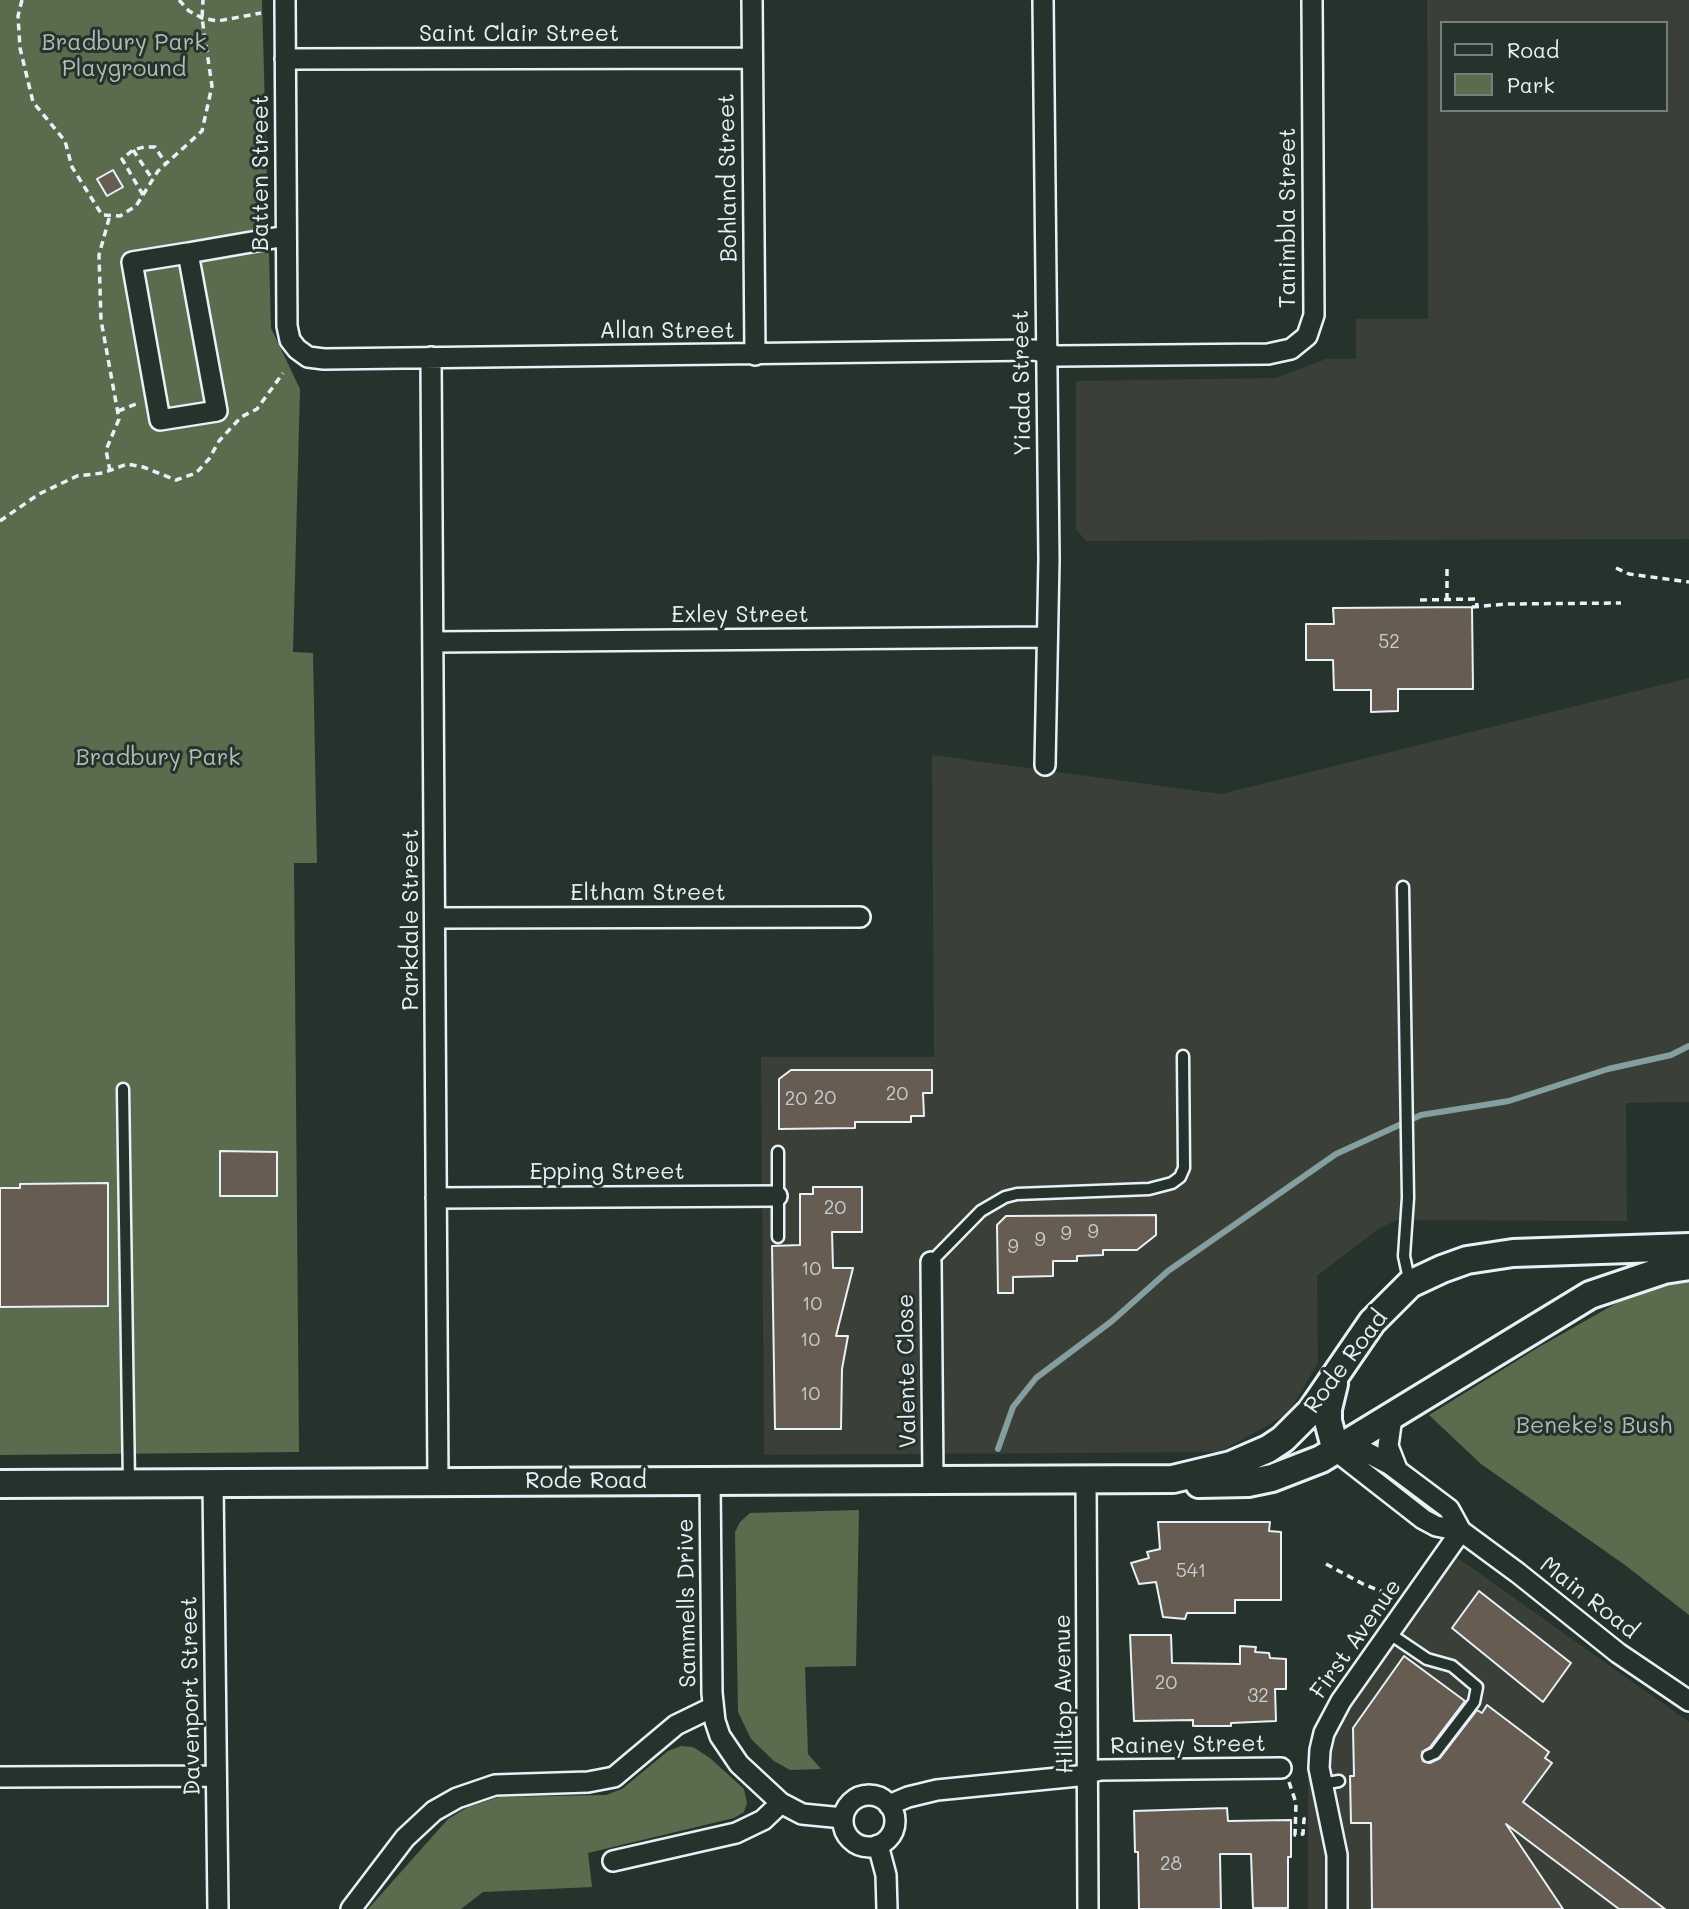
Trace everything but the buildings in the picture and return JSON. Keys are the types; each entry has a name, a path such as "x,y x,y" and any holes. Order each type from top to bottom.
{"main road":[{"name":"Rode Road","path":"1173,1479 1231,1465 1268,1449 1295,1429 1311,1411 1372,1322 1410,1284 1467,1260 1513,1253 1689,1247"},
{"name":"Rode Road","path":"0,1484 1086,1479 1173,1479 1210,1485 1248,1483 1282,1475 1392,1417 1554,1314 1590,1295 1664,1270 1689,1266"},
{"path":"1231,1465 1339,1444 1328,1409 1341,1367"}],"street":[{"name":"Batten Street","path":"285,0 287,326 293,345"},
{"name":"Bohland Street","path":"752,0 755,355"},
{"name":"Yiada Street","path":"1043,0 1049,559 1045,765"},
{"name":"Tanimbla Street","path":"1045,354 1268,354 1291,349 1307,336 1314,315 1312,0"},
{"name":"Saint Clair Street","path":"285,60 752,58"},
{"path":"188,253 217,411 160,420 132,262 286,236"},
{"name":"Allan Street","path":"293,345 303,354 314,358 1035,350 1045,354"},
{"name":"Parkdale Street","path":"431,357 438,1483"},
{"name":"Exley Street","path":"434,642 1047,637"},
{"name":"Eltham Street","path":"435,918 860,917"},
{"name":"Epping Street","path":"436,1198 778,1196"},
{"name":"Valente Close","path":"931,1262 933,1480"},
{"path":"1392,1417 1388,1446 1392,1462 1397,1469"},
{"name":"Main Road","path":"1339,1444 1397,1469 1448,1509 1461,1531 1618,1653 1689,1701"},
{"name":"Main Road","path":"1339,1444 1423,1519 1436,1526 1461,1531"},
{"name":"Hilltop Avenue","path":"1086,1479 1088,1909"},
{"name":"Sammells Drive","path":"351,1909 418,1824 445,1804 495,1785 588,1782 614,1777 676,1725 713,1707 710,1480"},
{"name":"Davenport Street","path":"213,1483 218,1909"},
{"name":"First Avenue","path":"1337,1909 1337,1855 1331,1782 1319,1768 1320,1750 1328,1724 1341,1701 1461,1531"},
{"path":"713,1707 720,1736 733,1757 781,1803 802,1814 843,1818"},
{"name":"Rainey Street","path":"889,1805 937,1790 1078,1776 1100,1770 1281,1768"},
{"path":"0,1777 216,1776"},
{"path":"875,1796 889,1805 895,1820 890,1835 878,1845 870,1847 853,1842 847,1835 843,1818 850,1803 858,1798 875,1796"},
{"path":"613,1861 736,1833 763,1820 781,1803"},
{"path":"878,1845 886,1875 887,1909"}],"lane":[{"path":"1403,887 1408,1160 1404,1256 1410,1284"},
{"path":"931,1262 981,1211 1005,1197 1017,1194 1149,1189 1172,1183 1180,1177 1184,1168 1183,1056"},
{"path":"123,1089 129,1484"},
{"path":"778,1152 778,1237"},
{"path":"1390,1634 1427,1659 1452,1666 1477,1687 1474,1702 1435,1753 1428,1756"}],"path":[{"path":"22,0 19,16 20,48 33,102 65,141 72,167 102,215 120,216 136,206 166,165 202,131 212,86 202,18 203,0"},
{"path":"179,0 189,11 202,18 218,20 261,13"},
{"path":"143,195 122,159 133,150 155,146 166,165"},
{"path":"133,150 153,180"},
{"path":"110,215 99,255 101,320 119,419 106,450 110,471"},
{"path":"0,521 39,494 76,476 110,471 127,464 144,467 176,480 196,473 209,459 219,441 241,417 257,408 283,373"},
{"path":"1616,568 1629,574 1689,582"},
{"path":"1447,569 1447,600"},
{"path":"1420,600 1476,599 1474,607 1621,603"},
{"path":"1326,1564 1395,1597"},
{"path":"1281,1768 1296,1803 1295,1835 1303,1834 1304,1819 1311,1817"}],"shaded area":[{"path":"1427,0 1689,0 1689,539 1086,541 1076,529 1076,381 1276,378 1326,359 1356,359 1356,319 1428,319"},
{"path":"1689,678 1689,1102 1626,1103 1627,1221 1397,1220 1378,1229 1317,1276 1318,1363 1288,1414 1220,1452 764,1455 761,1057 934,1057 932,755 1221,794"},
{"path":"1441,1546 1689,1722 1689,1909 1308,1909 1308,1751"}],"green space":[{"name":"Bradbury Park","path":"0,0 262,0 271,328 300,389 293,652 313,653 317,863 294,863 299,1452 0,1455"},
{"name":"Beneke's Bush","path":"1689,1280 1689,1615 1625,1565 1481,1464 1429,1415 1539,1347 1645,1287"},
{"path":"859,1510 856,1666 805,1667 808,1754 821,1769 790,1770 774,1761 751,1739 738,1712 735,1532 740,1522 750,1513"},
{"path":"681,1746 693,1747 710,1758 744,1789 747,1803 744,1812 734,1818 588,1853 592,1887 483,1892 461,1909 368,1909 448,1819 468,1807 499,1797 606,1795 622,1789 668,1751"}],"waterway":[{"path":"998,1449 1013,1407 1036,1378 1112,1321 1168,1271 1336,1154 1421,1115 1509,1101 1608,1069 1671,1055 1689,1046"}],"park label":[{"name":"Bradbury Park Playground","path":"124,56"}]}
